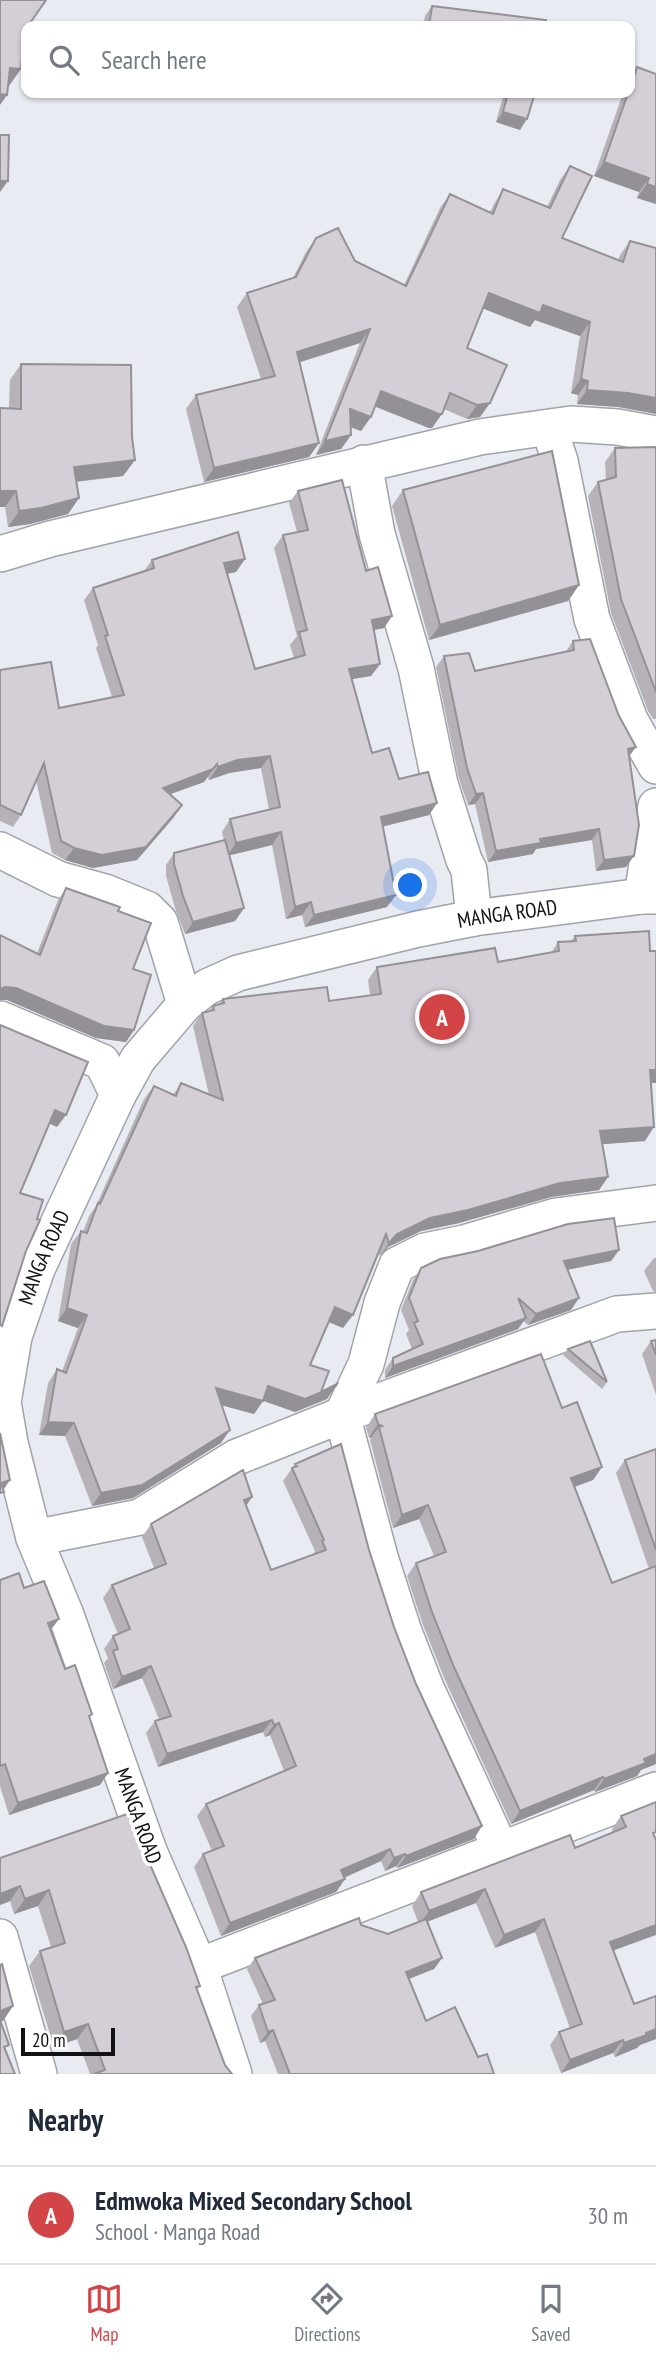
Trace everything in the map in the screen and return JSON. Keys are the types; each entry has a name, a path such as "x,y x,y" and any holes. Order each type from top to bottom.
{"street":[{"path":"0,554 50,538 480,437 571,424 617,427 656,434"},
{"path":"549,428 560,461 592,619 630,720 656,766"},
{"path":"364,463 377,534 416,668 440,784 469,870 474,918"},
{"path":"649,896 656,806"},
{"path":"0,850 58,879 106,892 147,909 160,922 185,1004"},
{"name":"MANGA ROAD","path":"234,2074 199,1966 149,1851 66,1615 34,1538 10,1443 3,1402 7,1335 118,1095 138,1059 185,1004 207,987 238,972 418,929 474,918 649,896"},
{"path":"0,1019 102,1062 118,1095"},
{"path":"501,1850 426,1688 404,1632 380,1557 342,1415 366,1364 382,1303 397,1265 425,1251 464,1243 556,1216 656,1203"},
{"path":"34,1538 140,1517 237,1457 342,1415 617,1314 656,1311"},
{"path":"199,1966 656,1790"},
{"path":"0,1937 40,2074"}],"building":[{"path":"0,0 46,0 31,21 21,21 21,69 10,68 7,95 0,94"},
{"path":"432,6 546,20 546,21 430,21"},
{"path":"637,67 656,74 656,187 647,184 649,178 604,162 626,98 635,98"},
{"path":"507,98 533,98 527,119 503,112"},
{"path":"0,135 9,135 8,181 0,181"},
{"path":"570,166 592,176 562,238 623,262 630,241 656,248 656,398 587,390 588,381 581,379 590,322 543,305 540,313 489,293 467,348 507,365 490,403 477,405 450,393 442,414 439,414 381,391 371,417 350,409 351,435 325,441 370,329 297,352 319,443 214,468 196,395 275,376 247,293 296,277 316,238 338,228 355,261 406,286 450,194 493,214 503,189 550,208"},
{"path":"21,364 131,365 135,460 74,467 79,498 19,511 16,491 0,491 0,408 21,409"},
{"path":"656,447 656,692 621,599 598,482 616,477 615,448"},
{"path":"552,451 579,585 440,625 403,490"},
{"path":"342,480 366,571 378,567 392,616 372,620 380,664 349,669 372,753 389,748 399,779 428,772 437,803 381,817 396,895 314,915 311,902 295,907 281,832 236,843 230,819 280,807 270,756 237,760 218,767 217,764 213,769 163,788 182,805 146,847 102,855 74,848 61,841 44,763 21,815 0,805 0,670 51,662 59,708 124,695 93,588 154,568 152,560 238,532 245,559 224,563 255,669 305,655 299,632 307,630 283,535 308,530 298,491"},
{"path":"590,639 619,716 636,747 628,749 639,825 634,856 604,860 599,829 540,839 541,843 496,851 483,793 476,794 467,768 444,656 469,653 475,671 574,650 573,641"},
{"path":"225,840 244,908 193,922 174,864 174,853"},
{"path":"66,888 120,907 118,911 151,923 133,969 151,975 134,1030 104,1026 16,988 0,989 0,935 40,955"},
{"path":"649,931 650,951 656,951 656,1070 650,1070 654,1127 600,1131 608,1177 560,1183 468,1210 430,1218 397,1234 389,1243 386,1234 353,1315 335,1307 310,1365 329,1371 321,1392 337,1384 336,1386 305,1399 268,1386 263,1401 216,1388 230,1430 142,1485 101,1493 74,1423 48,1422 57,1369 66,1373 87,1315 67,1308 81,1231 87,1233 98,1203 100,1204 154,1086 176,1096 181,1083 223,1100 202,1013 214,1010 213,1006 224,1003 223,999 327,987 329,1001 381,994 377,967 495,948 498,962 559,951 558,942 576,941 575,936"},
{"path":"0,1025 88,1062 66,1115 55,1110 20,1193 43,1200 37,1219 40,1220 26,1251 2,1326 0,1325"},
{"path":"614,1218 619,1250 564,1261 579,1298 536,1314 518,1298 526,1318 393,1366 393,1358 423,1344 414,1323 418,1321 409,1298 421,1268 440,1259 478,1251 568,1224"},
{"path":"656,1340 656,1355 651,1341"},
{"path":"590,1341 607,1382 568,1349"},
{"path":"541,1354 562,1408 577,1402 602,1467 571,1478 612,1583 656,1566 656,1754 644,1759 646,1763 604,1779 603,1777 520,1811 454,1667 416,1563 446,1552 428,1505 402,1515 379,1427 382,1426 378,1424 375,1414"},
{"path":"0,1433 10,1480 1,1483 4,1492 0,1493"},
{"path":"341,1444 369,1550 394,1627 416,1684 482,1826 406,1856 405,1854 394,1858 390,1849 341,1870 345,1879 230,1923 203,1854 224,1846 206,1804 296,1766 279,1723 274,1725 272,1720 167,1754 155,1721 171,1716 151,1666 122,1677 113,1651 118,1649 113,1636 130,1629 112,1585 166,1564 151,1524 243,1470 252,1497 244,1500 271,1570 326,1550 292,1468 297,1466 295,1464"},
{"path":"656,1449 656,1550 625,1460"},
{"path":"19,1573 24,1588 44,1581 59,1619 48,1623 65,1669 75,1665 108,1773 18,1803 5,1764 0,1766 0,1580"},
{"path":"656,1802 656,1832 653,1833 656,1840 656,1925 610,1942 634,2004 656,1996 656,2029 646,2033 647,2035 624,2043 623,2040 570,2060 559,2032 582,2024 544,1919 504,1935 485,1889 429,1911 421,1892 570,1835 575,1848 626,1827 621,1816"},
{"path":"130,1813 186,1947 200,1986 196,1987 225,2065 232,2074 94,2074 105,2070 88,2024 64,2032 40,1951 65,1943 49,1890 25,1899 20,1886 0,1894 0,1858"},
{"path":"359,1918 361,1925 388,1934 426,1919 442,1958 406,1972 426,2021 455,2007 478,2057 487,2054 494,2074 290,2074 273,2030 268,2032 259,2005 275,2000 255,1958"},
{"path":"2,1964 13,2006 0,2011 0,1965"},
{"path":"0,2020 9,2045 4,2047 15,2074 0,2074"}],"place":[{"name":"Edmwoka Mixed Secondary School","path":"442,1017"}]}
